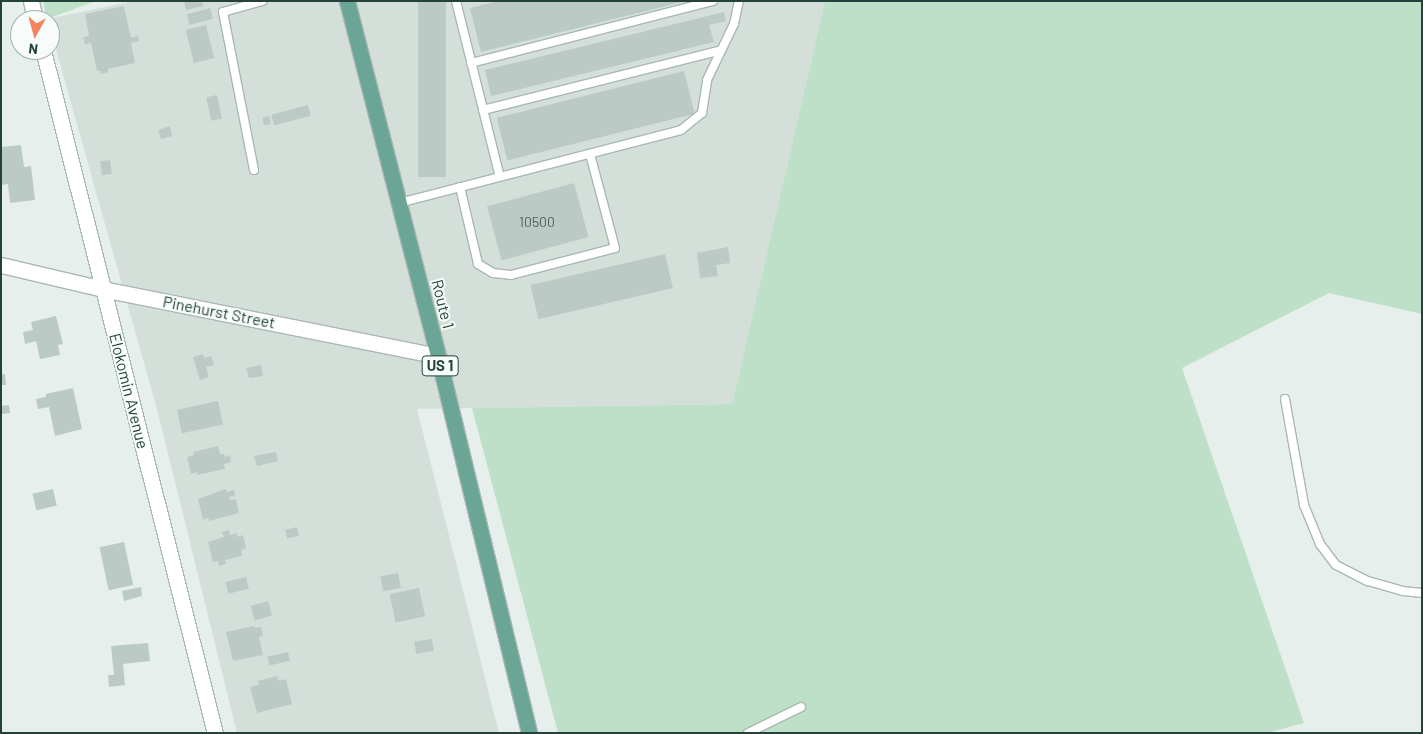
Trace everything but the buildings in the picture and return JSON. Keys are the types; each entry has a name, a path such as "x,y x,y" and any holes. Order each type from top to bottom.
{"main road":[{"name":"Route 1","path":"347,1 438,356 529,733"}],"street":[{"name":"Elokomin Avenue","path":"46,60 215,733"},
{"name":"Pinehurst Street","path":"1,264 103,289 438,356"}],"lane":[{"path":"254,170 223,12 262,1"},
{"path":"456,1 500,177"},
{"path":"471,62 713,1"},
{"path":"399,203 680,130 702,113 707,80 734,24 739,1"},
{"path":"483,110 720,50"},
{"path":"460,187 478,264 493,273 510,275 615,248 590,154"},
{"path":"1285,400 1304,505 1320,544 1336,565 1368,581 1403,591 1422,593"},
{"path":"748,733 801,707"}],"shaded area":[{"path":"134,1 825,1 732,404 417,409 499,733 237,733 158,413 59,60 60,16"}],"green space":[{"path":"43,1 96,1 60,14 60,10 45,10"},
{"path":"825,1 1422,1 1422,314 1329,293 1182,368 1304,723 1267,733 558,733 472,408 732,404"}]}
